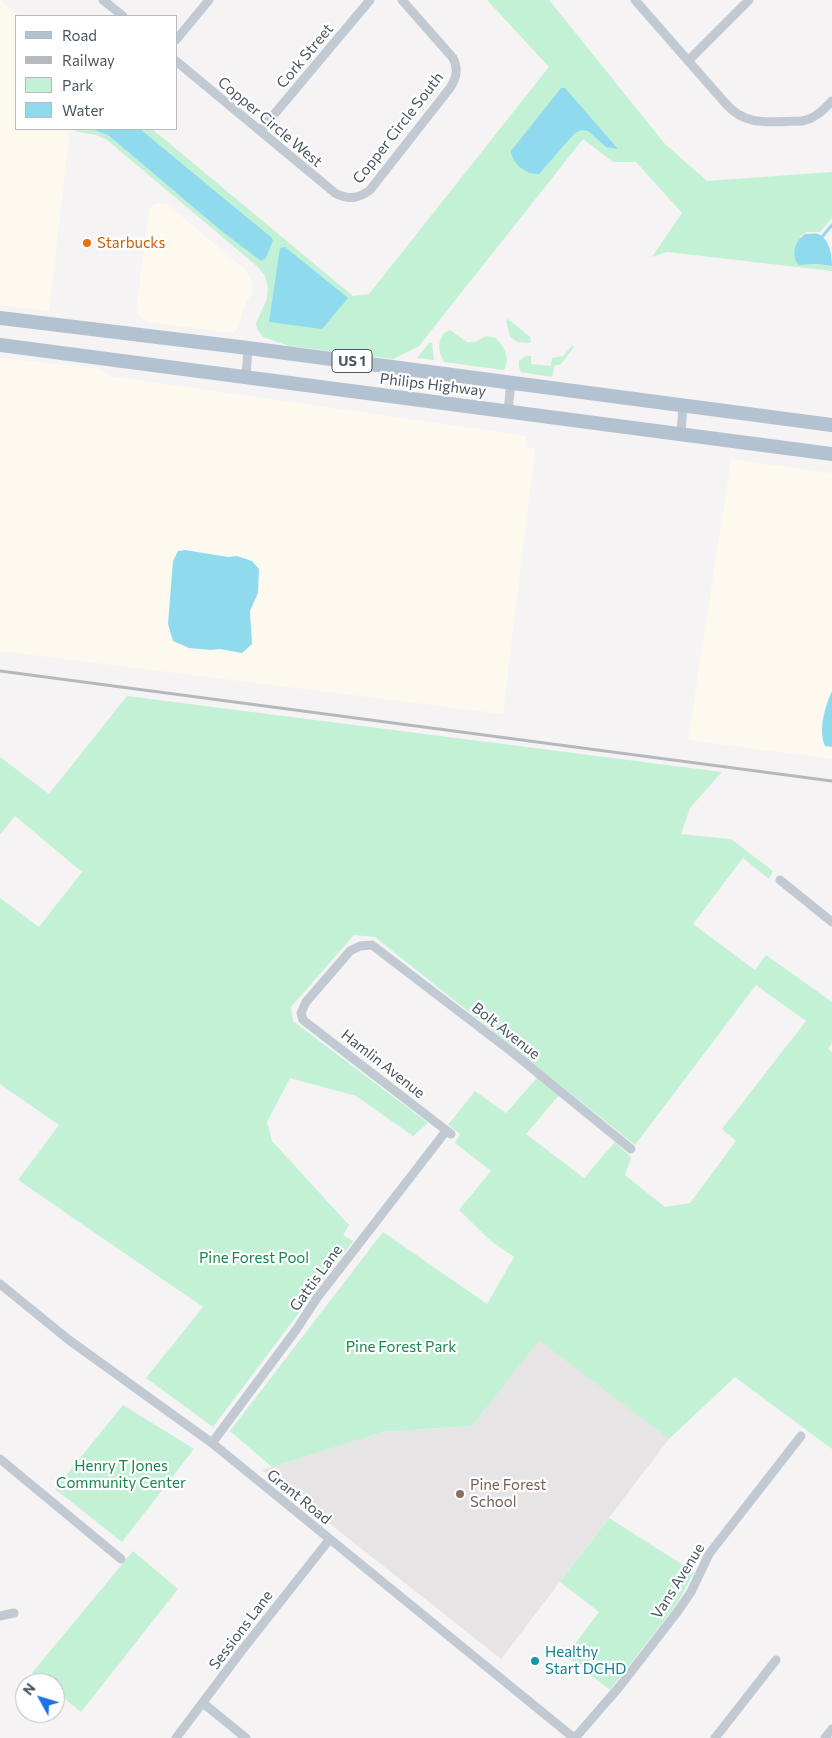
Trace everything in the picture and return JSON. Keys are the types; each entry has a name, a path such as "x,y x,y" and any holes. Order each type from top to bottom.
{"main road":[{"name":"Philips Highway","path":"0,318 248,348 832,425"},
{"name":"Philips Highway","path":"0,345 832,454"}],"street":[{"path":"103,0 122,15"},
{"path":"178,38 210,0"},
{"name":"Cork Street","path":"261,130 370,0"},
{"name":"Copper Circle South","path":"350,198 364,196 370,190 450,88 457,74 457,66 453,58 402,0"},
{"path":"635,0 732,111 750,120 809,120 832,101"},
{"path":"688,61 749,0"},
{"name":"Copper Circle West","path":"178,63 261,130 335,194 350,198"},
{"path":"246,377 248,348"},
{"path":"508,411 511,382"},
{"path":"681,434 683,405"},
{"path":"780,880 832,922"},
{"name":"Bolt Avenue","path":"360,946 372,945 512,1052 631,1149"},
{"name":"Hamlin Avenue","path":"360,946 350,951 306,1002 301,1013 303,1020 448,1132"},
{"name":"Gattis Lane","path":"212,1443 296,1330 317,1298 448,1132"},
{"name":"Grant Road","path":"0,1284 70,1340 212,1443 574,1738"},
{"name":"Vans Avenue","path":"574,1738 620,1686 678,1611 691,1592 710,1554 801,1436"},
{"path":"0,1459 121,1559"},
{"name":"Sessions Lane","path":"176,1738 329,1540"},
{"path":"0,1616 14,1613"},
{"path":"715,1738 776,1660"},
{"path":"203,1703 246,1738"},
{"path":"825,1738 832,1730"}],"shaded area":[{"path":"0,0 19,15 15,15 15,130 70,130 49,311 0,305"},
{"path":"154,204 167,204 247,271 252,284 252,293 244,307 239,327 233,333 146,322 136,311 149,209"},
{"path":"0,358 96,368 110,376 527,436 525,447 535,449 503,714 0,651"},
{"path":"731,459 832,473 832,759 688,740"},
{"name":"Pine Forest School","path":"539,1339 669,1439 501,1659 262,1470 383,1432 472,1426"}],"green space":[{"path":"487,0 549,0 665,144 707,181 832,172 832,218 820,232 806,232 806,234 800,236 799,265 818,264 832,266 832,271 667,252 652,257 682,213 636,162 613,162 583,139 419,346 393,359 289,346 263,337 257,329 256,323 267,299 268,287 265,276 258,267 107,140 96,135 75,130 94,130 108,135 219,229 271,237 141,130 153,130 353,296 369,294 549,67","holes":["561,88 606,147 588,131 581,130 574,134"]},
{"path":"508,319 530,337 530,343 518,342 510,337 506,321"},
{"path":"450,330 467,342 475,342 486,336 496,338 502,345 507,357 504,370 444,362 439,344 444,333"},
{"path":"430,342 432,343 434,360 417,358"},
{"path":"572,346 574,347 560,365 555,365 552,377 521,372 519,361 526,356 531,356 531,364 551,366 552,358 563,356"},
{"path":"127,696 722,772 690,808 681,834 731,839 773,871 769,879 743,858 693,924 755,970 766,955 832,1002 832,1043 828,1049 832,1052 832,1449 735,1377 669,1439 539,1340 472,1426 383,1432 272,1467 230,1431 383,1232 487,1304 514,1257 491,1241 459,1210 491,1171 455,1143 460,1134 448,1125 475,1091 506,1113 537,1078 559,1095 526,1134 584,1178 615,1142 631,1157 625,1175 665,1207 690,1203 736,1141 722,1129 806,1021 756,985 635,1145 375,937 354,935 291,1007 293,1021 428,1123 413,1136 356,1096 290,1078 267,1122 272,1141 349,1225 343,1235 353,1241 213,1427 146,1378 203,1307 18,1180 59,1125 0,1084 0,898 39,927 82,872 15,816 0,835 0,757 49,794"},
{"name":"Henry T Jones Community Center","path":"123,1405 194,1449 122,1542 55,1489"},
{"path":"609,1518 694,1572 677,1604 610,1690 566,1656 599,1612 560,1582"},
{"path":"133,1551 178,1589 81,1712 65,1699 65,1673 32,1673"}],"water":[{"path":"561,88 565,88 618,149 606,147 588,131 581,130 574,134 539,174 530,173 517,164 511,151"},
{"path":"94,130 141,130 271,237 273,240 266,258 261,261 219,229 108,135"},
{"path":"806,234 822,236 828,244 831,253 832,266 818,264 799,265 794,253 795,248 802,236"},
{"path":"285,247 348,298 322,329 269,322 280,248"},
{"path":"185,550 228,557 237,556 252,561 259,569 258,593 250,611 252,644 242,653 220,649 189,648 173,641 168,624 173,561 178,551"},
{"path":"832,691 832,747 825,746 822,726"}],"waterway":[{"path":"822,237 832,225"}],"railway":[{"path":"0,671 832,781"}],"place":[{"name":"Starbucks","path":"87,243"},
{"name":"Pine Forest School","path":"460,1494"},
{"name":"Healthy Start DCHD","path":"535,1661"}],"park label":[{"name":"Pine Forest Pool","path":"254,1258"},
{"name":"Pine Forest Park","path":"401,1347"}]}
